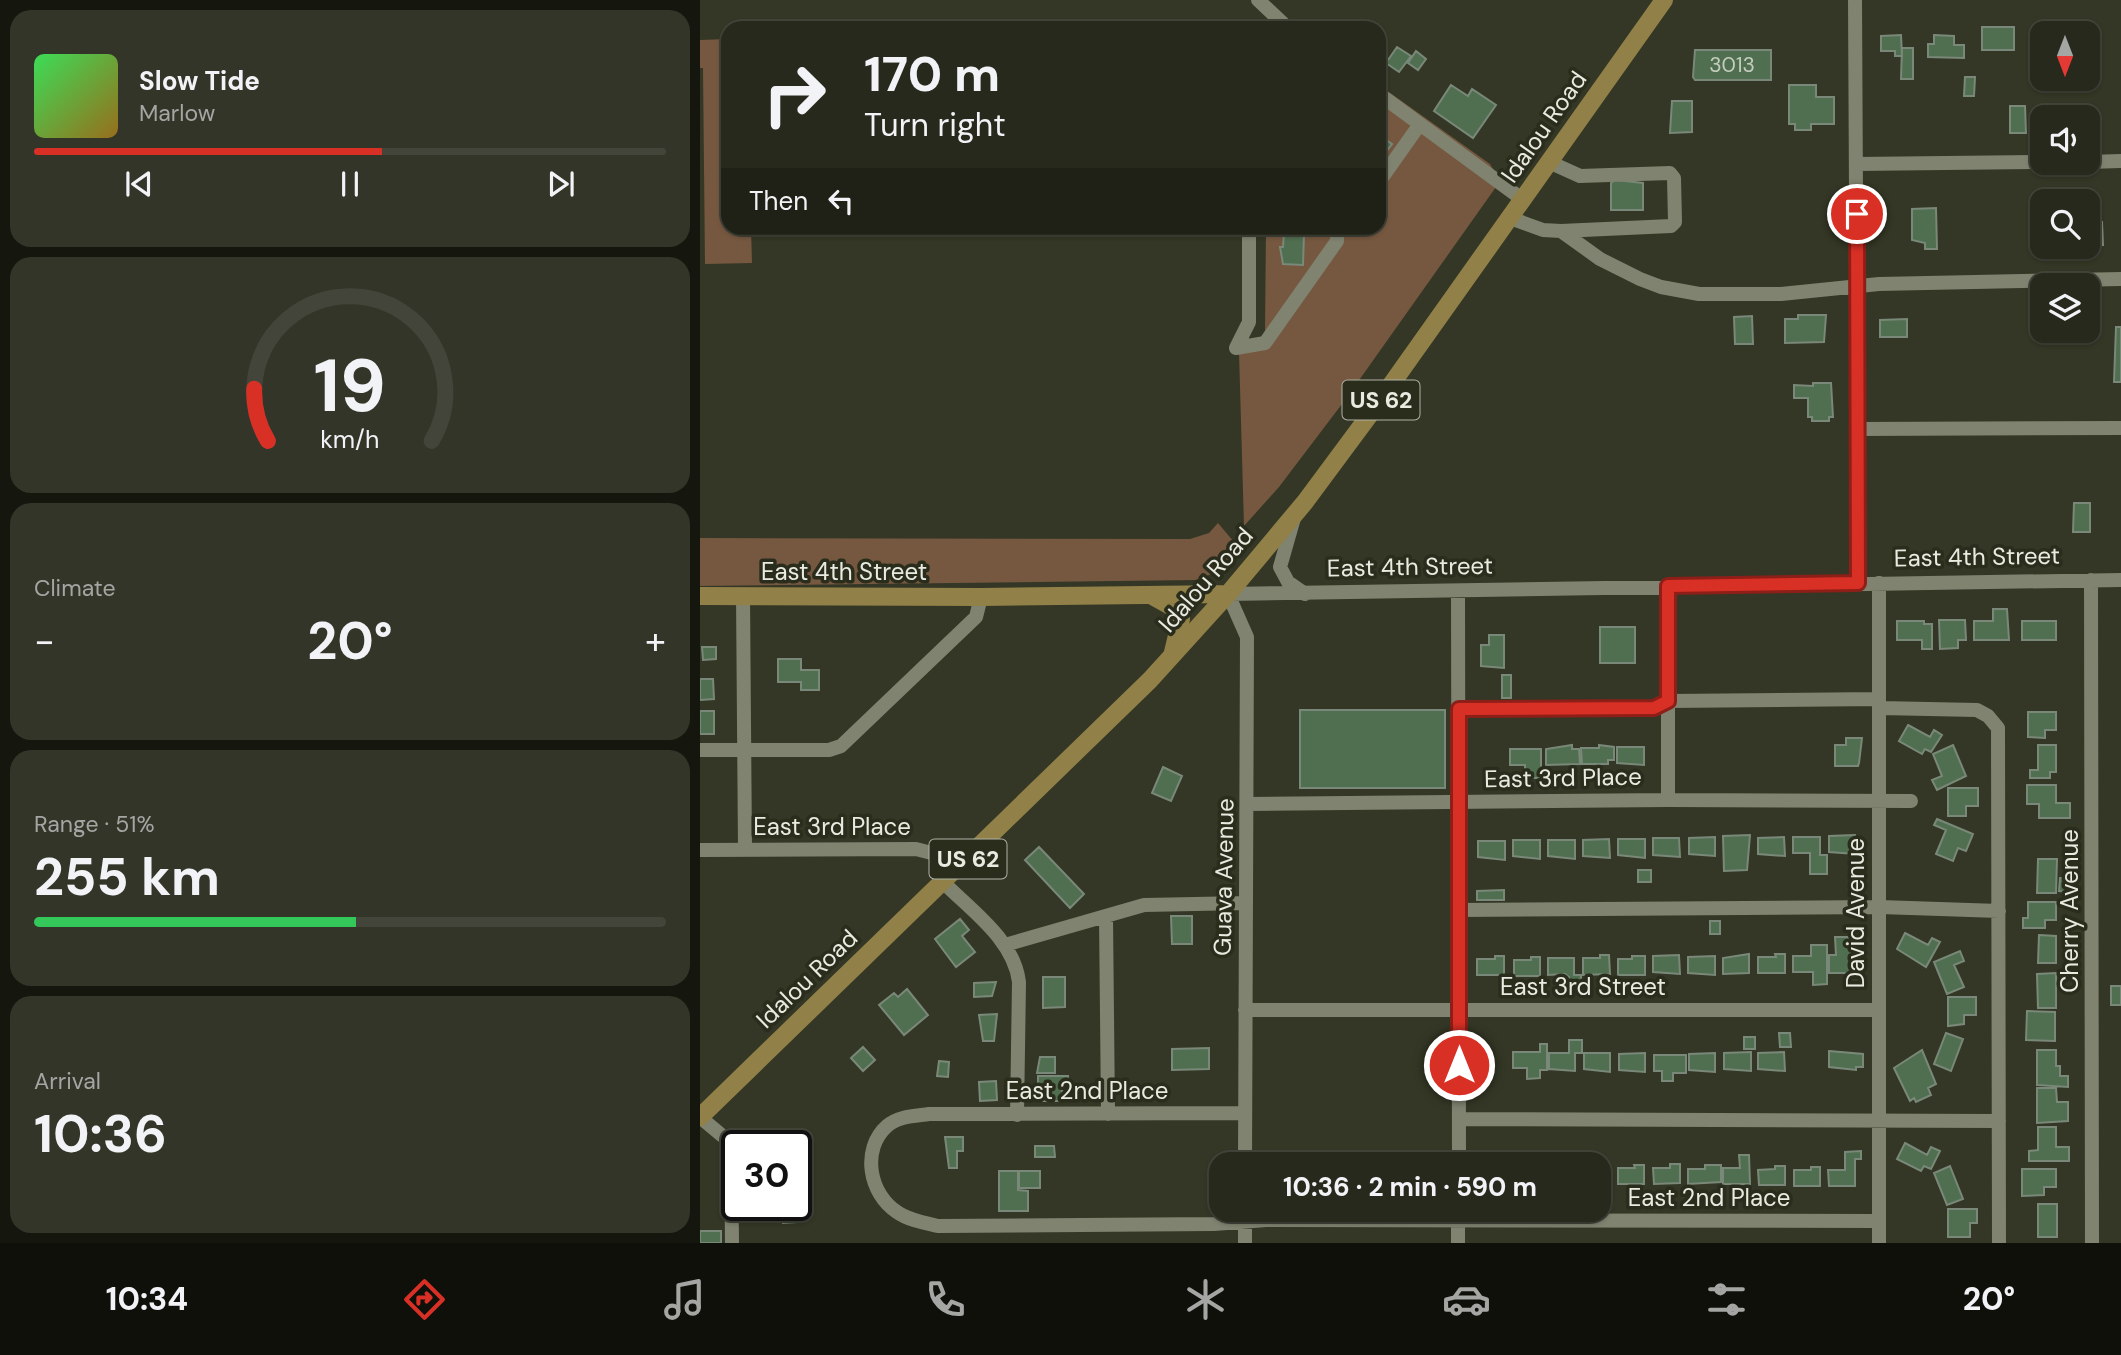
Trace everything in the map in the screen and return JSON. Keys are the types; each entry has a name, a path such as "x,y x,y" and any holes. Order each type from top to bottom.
{"main road":[{"name":"Idalou Road","path":"700,1117 950,876 1171,657 1228,594 1296,514 1664,0"},
{"name":"East 4th Street","path":"700,596 1228,594"},
{"path":"1151,596 1172,607 1181,619 1171,657"}],"street":[{"path":"1258,0 1280,21"},
{"path":"1855,0 1858,583"},
{"path":"1386,99 1522,199"},
{"path":"1386,172 1420,124"},
{"path":"2100,162 2121,161"},
{"path":"1510,218 1543,230 1561,231 1674,225 1674,178 1670,173 1580,176 1549,162"},
{"path":"1856,164 2030,162"},
{"path":"1561,231 1600,259 1661,287 1699,294 1858,289 1879,284 2121,279"},
{"path":"1249,235 1249,321 1236,348 1265,343 1336,235"},
{"path":"1858,429 2121,428"},
{"path":"1296,514 1280,567 1288,582 1306,594"},
{"name":"Cherry Avenue","path":"2091,580 2092,1243"},
{"name":"East 4th Street","path":"1228,594 2121,580"},
{"name":"David Avenue","path":"1879,583 1879,1243"},
{"path":"1668,586 1668,800"},
{"path":"1458,592 1459,1152"},
{"name":"Guava Avenue","path":"1228,594 1247,637 1245,1152"},
{"path":"743,596 745,850"},
{"path":"700,750 829,750 841,746 976,617 981,597"},
{"path":"1459,709 1654,708 1668,701 1879,703 1977,710 1988,716 1998,728 1999,1243"},
{"name":"East 3rd Place","path":"1247,804 1911,801"},
{"name":"East 3rd Place","path":"700,850 916,849 943,856 950,876 1005,946"},
{"path":"1017,1115 1019,982 1016,965 1005,946 1144,905 1245,903"},
{"path":"1459,910 1880,907 1999,911"},
{"path":"1106,916 1108,1114"},
{"name":"East 3rd Street","path":"1245,1010 1879,1010"},
{"name":"East 2nd Place","path":"1221,1222 939,1226 897,1213 884,1201 874,1185 871,1160 877,1137 888,1124 929,1114 1245,1112"},
{"path":"700,1117 731,1143 733,1243"},
{"path":"1459,1119 1999,1121"},
{"name":"East 2nd Place","path":"1611,1217 1879,1221"},
{"path":"1245,1222 1245,1243"},
{"path":"1458,1222 1458,1243"}],"shaded area":[{"path":"721,39 721,235 751,235 752,263 705,264 703,68 700,68 700,40"},
{"path":"1386,90 1490,164 1497,176 1496,187 1345,400 1279,487 1244,526 1239,352 1256,347 1265,331 1266,235 1386,235"},
{"path":"1218,523 1239,548 1221,568 1196,580 700,586 700,538 1190,539 1209,533"}],"building":[{"path":"1982,27 2014,27 2014,50 1982,50"},
{"path":"1901,35 1902,56 1895,56 1895,51 1881,51 1881,36"},
{"path":"1934,35 1954,36 1954,45 1964,45 1964,58 1928,57 1928,44 1934,44"},
{"path":"1397,47 1411,56 1399,72 1386,63"},
{"path":"1902,48 1913,48 1913,79 1901,79"},
{"path":"1695,50 1771,50 1771,80 1695,80"},
{"path":"1416,51 1426,59 1418,70 1408,63"},
{"path":"1965,77 1975,77 1974,96 1964,96"},
{"path":"1451,85 1468,96 1472,89 1496,105 1473,138 1434,111"},
{"path":"1789,85 1816,85 1816,97 1834,97 1834,124 1811,124 1811,130 1795,130 1795,124 1789,124"},
{"path":"1672,101 1692,101 1692,132 1670,133"},
{"path":"2010,106 2025,106 2026,133 2010,133"},
{"path":"1386,140 1392,144 1386,152"},
{"path":"1615,180 1643,183 1643,210 1611,210 1611,183"},
{"path":"1936,208 1937,249 1925,249 1925,243 1912,240 1912,209"},
{"path":"2100,222 2102,222 2103,245 2100,245"},
{"path":"1284,235 1304,235 1303,265 1283,264 1280,247 1283,247"},
{"path":"1798,315 1826,315 1824,342 1785,343 1785,319 1798,319"},
{"path":"1752,316 1753,344 1735,344 1734,317"},
{"path":"1907,319 1907,337 1880,337 1880,320"},
{"path":"2116,327 2121,327 2121,382 2114,382"},
{"path":"1813,383 1831,383 1833,417 1829,417 1829,421 1812,421 1812,417 1808,417 1808,398 1794,398 1794,385 1813,386"},
{"path":"2074,503 2090,503 2090,532 2073,532"},
{"path":"1993,609 2007,609 2009,640 1974,640 1974,621 1993,621"},
{"path":"1939,620 1965,620 1966,640 1958,640 1958,648 1940,649"},
{"path":"1897,621 1924,621 1924,624 1932,624 1932,649 1922,649 1922,640 1897,640"},
{"path":"2022,621 2056,621 2056,640 2022,640"},
{"path":"1600,627 1635,627 1635,663 1600,663"},
{"path":"1489,635 1504,635 1504,668 1481,666 1481,645 1489,645"},
{"path":"702,647 716,647 716,659 703,660"},
{"path":"778,659 801,659 801,670 819,670 819,690 801,690 801,682 778,682"},
{"path":"1502,675 1511,675 1511,698 1502,698"},
{"path":"700,679 713,679 714,699 700,700"},
{"path":"1300,710 1445,710 1445,788 1300,788"},
{"path":"700,711 714,711 714,734 700,734"},
{"path":"2028,712 2056,712 2056,730 2045,730 2045,738 2028,737"},
{"path":"1908,725 1930,737 1934,730 1942,735 1931,752 1925,749 1922,754 1899,741"},
{"path":"1846,738 1862,738 1858,766 1835,766 1835,745 1846,745"},
{"path":"1572,745 1572,749 1579,749 1580,764 1546,765 1546,749"},
{"path":"1599,745 1614,747 1614,760 1608,760 1608,764 1582,764 1581,748 1599,748"},
{"path":"1953,745 1966,776 1937,790 1932,780 1942,776 1933,754"},
{"path":"2038,745 2056,745 2056,772 2050,772 2050,778 2030,778 2030,770 2038,770"},
{"path":"1617,747 1644,747 1644,765 1617,763"},
{"path":"1510,749 1541,749 1541,778 1525,778 1525,765 1510,765"},
{"path":"1163,767 1182,776 1171,801 1152,793"},
{"path":"2027,785 2056,785 2056,803 2070,803 2070,818 2039,818 2039,804 2027,804"},
{"path":"1948,788 1978,788 1978,806 1966,806 1966,816 1948,816"},
{"path":"1937,819 1973,834 1966,851 1958,848 1953,861 1936,854 1946,830 1934,825"},
{"path":"1750,835 1747,870 1724,871 1723,836"},
{"path":"1855,835 1855,854 1829,852 1829,836"},
{"path":"1715,837 1715,856 1689,854 1689,838"},
{"path":"1784,837 1785,856 1758,854 1758,838"},
{"path":"1793,837 1820,837 1820,855 1827,855 1827,874 1810,874 1810,853 1793,853"},
{"path":"1653,838 1679,838 1680,857 1653,855"},
{"path":"1609,839 1610,858 1583,856 1583,840"},
{"path":"1618,839 1645,839 1645,858 1618,855"},
{"path":"1513,840 1540,840 1540,859 1513,856"},
{"path":"1548,840 1575,840 1575,859 1548,856"},
{"path":"1478,841 1505,841 1505,860 1478,857"},
{"path":"1039,847 1084,894 1070,908 1025,860"},
{"path":"2038,859 2057,859 2056,893 2037,893"},
{"path":"1638,870 1651,870 1651,882 1638,882"},
{"path":"2060,878 2074,878 2073,892 2059,891"},
{"path":"1504,890 1504,900 1477,900 1477,891"},
{"path":"2028,902 2056,902 2056,920 2045,920 2045,928 2023,928 2023,918 2028,918"},
{"path":"1171,916 1192,916 1192,944 1172,944"},
{"path":"960,919 969,930 962,936 975,952 956,967 935,939"},
{"path":"1710,921 1720,921 1720,934 1710,934"},
{"path":"1905,933 1928,945 1932,938 1940,942 1926,967 1897,949"},
{"path":"2039,935 2056,936 2056,963 2038,963"},
{"path":"1835,937 1851,937 1851,953 1856,953 1856,973 1829,973 1829,955 1836,955"},
{"path":"1811,945 1827,945 1827,984 1813,985 1813,972 1793,972 1793,956 1811,956"},
{"path":"1960,951 1964,961 1954,965 1964,987 1947,994 1934,962"},
{"path":"1749,954 1749,973 1723,974 1723,958"},
{"path":"1775,954 1785,954 1785,973 1758,973 1758,957 1776,957"},
{"path":"1600,955 1609,955 1610,974 1583,975 1583,958 1600,958"},
{"path":"1679,955 1680,974 1653,972 1653,956"},
{"path":"1495,956 1504,956 1504,975 1477,975 1477,959 1495,959"},
{"path":"1632,956 1645,956 1645,975 1618,975 1618,959 1632,959"},
{"path":"1715,956 1715,975 1688,973 1688,957"},
{"path":"1531,957 1540,957 1540,976 1514,976 1514,960 1531,960"},
{"path":"1548,958 1574,958 1574,975 1581,975 1581,988 1569,989 1569,977 1565,974 1548,975"},
{"path":"2056,973 2056,1008 2038,1008 2037,974"},
{"path":"1043,977 1065,977 1065,1007 1043,1008"},
{"path":"996,982 992,996 974,997 974,983"},
{"path":"2111,986 2121,986 2121,1005 2111,1005"},
{"path":"907,989 928,1015 904,1035 879,1005 894,993 898,997"},
{"path":"1948,997 1976,997 1976,1015 1964,1015 1964,1024 1948,1026"},
{"path":"2027,1011 2055,1012 2055,1041 2026,1040"},
{"path":"997,1014 994,1041 983,1041 979,1015"},
{"path":"1779,1033 1790,1033 1791,1047 1780,1047"},
{"path":"1946,1033 1963,1039 1951,1071 1934,1064"},
{"path":"1744,1037 1755,1037 1755,1049 1744,1049"},
{"path":"1569,1040 1582,1040 1582,1053 1575,1053 1575,1071 1549,1069 1549,1053 1569,1053"},
{"path":"1540,1044 1547,1044 1547,1070 1540,1070 1540,1078 1527,1079 1527,1068 1513,1068 1513,1052 1540,1052"},
{"path":"863,1047 875,1060 863,1071 851,1058"},
{"path":"1209,1048 1209,1069 1172,1070 1172,1049"},
{"path":"1922,1050 1936,1084 1928,1088 1931,1095 1916,1102 1914,1098 1910,1101 1894,1068"},
{"path":"2037,1050 2056,1050 2056,1066 2060,1066 2060,1076 2068,1076 2068,1087 2037,1085"},
{"path":"1829,1051 1863,1054 1863,1067 1856,1067 1856,1070 1829,1067"},
{"path":"1751,1052 1751,1071 1724,1069 1724,1053"},
{"path":"1784,1052 1785,1071 1758,1069 1758,1053"},
{"path":"1584,1053 1610,1053 1610,1072 1584,1069"},
{"path":"1645,1053 1645,1072 1619,1070 1619,1054"},
{"path":"1715,1053 1715,1072 1689,1070 1689,1054"},
{"path":"1654,1055 1686,1055 1686,1073 1673,1073 1673,1081 1662,1081 1662,1071 1654,1071"},
{"path":"1040,1057 1055,1057 1055,1073 1037,1073"},
{"path":"939,1061 949,1062 948,1077 937,1076"},
{"path":"1038,1076 1068,1076 1068,1090 1062,1089 1062,1101 1038,1101"},
{"path":"996,1081 997,1100 980,1101 979,1082"},
{"path":"2037,1088 2056,1088 2057,1102 2068,1102 2068,1121 2037,1123"},
{"path":"2038,1127 2056,1127 2056,1147 2069,1147 2069,1161 2029,1161 2029,1151 2038,1150"},
{"path":"945,1137 963,1137 963,1151 957,1151 957,1168 949,1168"},
{"path":"1905,1143 1927,1155 1931,1147 1940,1151 1931,1169 1924,1166 1921,1171 1897,1159"},
{"path":"1035,1146 1054,1146 1055,1157 1035,1157"},
{"path":"1861,1151 1861,1159 1855,1159 1855,1186 1829,1186 1828,1170 1845,1170 1845,1152"},
{"path":"1739,1155 1749,1155 1750,1184 1723,1184 1723,1168 1740,1168"},
{"path":"1670,1164 1680,1164 1680,1183 1654,1184 1653,1168 1670,1168"},
{"path":"1634,1165 1644,1165 1644,1184 1618,1184 1618,1168 1635,1168"},
{"path":"1705,1165 1721,1165 1721,1182 1688,1184 1688,1169 1705,1169"},
{"path":"1775,1166 1785,1166 1785,1185 1759,1185 1758,1170 1775,1169"},
{"path":"1950,1166 1963,1199 1947,1205 1934,1173"},
{"path":"1811,1167 1820,1167 1820,1186 1794,1186 1794,1170 1811,1170"},
{"path":"2022,1169 2056,1169 2056,1187 2044,1187 2044,1195 2022,1196"},
{"path":"999,1171 1018,1171 1018,1190 1028,1191 1028,1211 999,1211"},
{"path":"1019,1171 1040,1171 1040,1188 1019,1188"},
{"path":"2038,1204 2057,1204 2057,1237 2038,1237"},
{"path":"1948,1209 1977,1209 1977,1223 1970,1223 1970,1237 1948,1237"},
{"path":"700,1231 721,1231 721,1243 700,1243"}],"route":[{"path":"1459,1065 1459,709 1654,708 1668,701 1668,586 1858,583 1857,214"}]}
